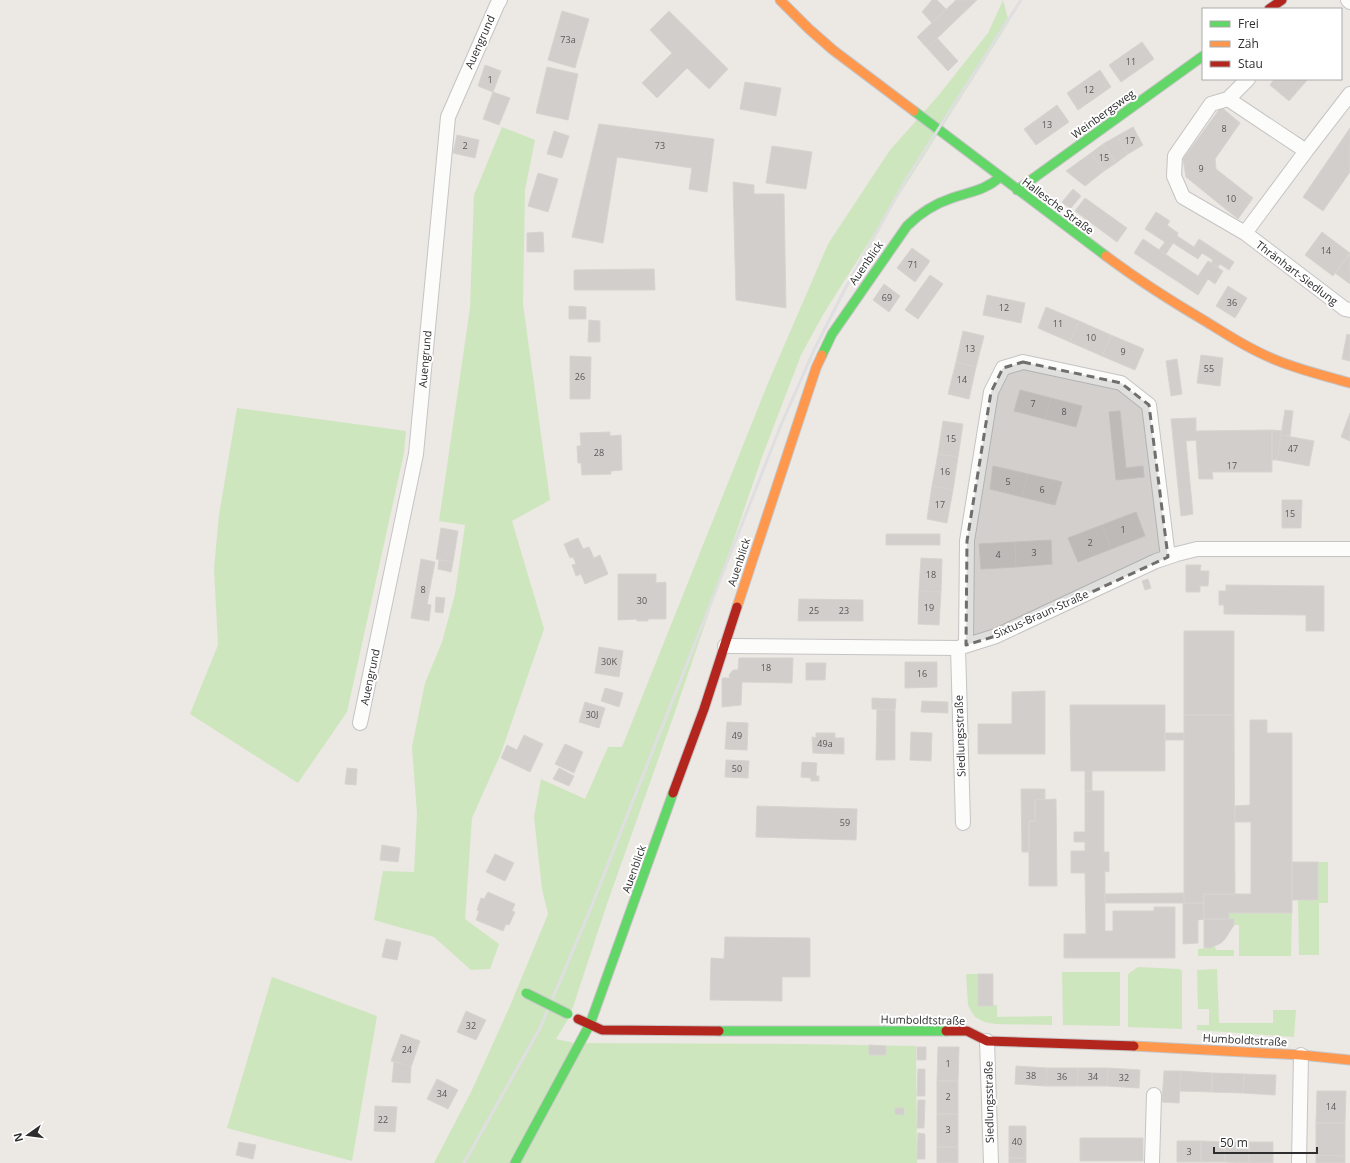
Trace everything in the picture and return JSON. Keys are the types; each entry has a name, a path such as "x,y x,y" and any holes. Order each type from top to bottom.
{"street":[{"name":"Auengrund","path":"360,723 416,454 448,117 500,0"},
{"name":"Hallesche Straße","path":"780,0 833,50 1130,274 1244,345 1268,357 1293,367 1350,383"},
{"path":"1270,8 1282,0"},
{"name":"Weinbergsweg","path":"1017,190 1202,57"},
{"name":"Thränhart-Siedlung","path":"1247,80 1228,99 1211,104 1175,156 1174,176 1183,197 1245,234 1346,309 1350,310"},
{"name":"Thränhart-Siedlung","path":"1245,234 1350,94"},
{"path":"1228,99 1306,151"},
{"name":"Auenblick","path":"514,1163 590,1024 668,810 725,646 814,374 832,334 894,243 920,213 947,199 982,190 996,182 1000,177"},
{"name":"Siedlungsstraße","path":"963,824 962,646 967,541 991,392 1003,368 1023,362 1121,383 1149,405 1168,557"},
{"name":"Sixtus-Braun-Straße","path":"725,646 962,646 996,636 1168,557 1197,549 1350,549"},
{"path":"526,993 590,1024"},
{"name":"Humboldtstraße","path":"590,1024 602,1030 967,1031 987,1041 1137,1046 1300,1055 1350,1060"},
{"name":"Siedlungsstraße","path":"987,1041 991,1163"},
{"path":"1299,1163 1300,1055"},
{"path":"1152,1163 1154,1095"}],"highlighted area":[{"path":"1023,362 1121,383 1149,405 1168,557 996,636 966,645 967,541 991,392 1003,368"}],"green space":[{"path":"1003,0 1009,22 824,313 801,355 762,457 675,712 607,904 570,1016 556,1039 574,1043 916,1046 917,1163 434,1163 471,1092 510,1006 548,914 542,889 534,817 541,779 585,799 608,747 622,747 768,383 828,244 890,150 938,96 988,33"},
{"path":"502,127 535,140 525,190 523,304 550,500 512,521 544,629 501,753 472,818 465,919 499,944 490,969 471,970 434,937 374,920 383,871 414,872 417,814 412,747 425,683 442,642 455,594 465,525 439,521 470,308 474,195"},
{"path":"237,408 406,431 404,453 347,712 298,783 190,714 218,645 214,569 219,515"},
{"path":"1318,862 1328,862 1328,903 1319,903 1319,955 1299,955 1298,900 1318,900"},
{"path":"1229,913 1292,913 1291,956 1239,956 1239,925 1234,925 1234,919 1229,919"},
{"path":"1215,946 1216,950 1234,950 1234,956 1198,956 1198,949"},
{"path":"1138,967 1179,969 1182,971 1182,1029 1128,1027 1128,974"},
{"path":"1217,969 1219,1023 1273,1023 1273,1010 1296,1010 1294,1037 1197,1030 1197,1025 1209,1025 1209,1009 1198,1009 1197,970"},
{"path":"1062,972 1120,972 1120,1026 1063,1025"},
{"path":"966,974 978,974 978,1006 997,1005 997,1017 1052,1016 1052,1025 995,1024 984,1022 975,1017 968,1005"},
{"path":"272,977 377,1016 352,1161 227,1128"}],"building":[{"path":"932,0 937,0 946,9 932,23 922,12"},
{"path":"956,0 977,0 927,48 917,37"},
{"path":"562,11 589,19 575,68 548,60"},
{"path":"669,11 728,69 709,89 687,68 657,98 642,83 672,53 650,30"},
{"path":"937,38 958,61 948,71 927,48"},
{"path":"1142,42 1154,59 1121,82 1109,65"},
{"path":"485,65 501,71 493,92 478,86"},
{"path":"547,67 578,74 568,120 536,113"},
{"path":"1100,70 1111,87 1078,110 1067,93"},
{"path":"1273,80 1307,80 1289,101 1270,85"},
{"path":"745,82 781,88 776,116 740,109"},
{"path":"493,92 510,98 499,125 483,119"},
{"path":"1057,105 1069,122 1036,145 1024,129"},
{"path":"1221,107 1240,123 1215,159 1216,169 1253,198 1238,219 1186,177 1183,159"},
{"path":"599,124 714,139 707,192 689,189 692,168 617,157 603,243 572,237"},
{"path":"1133,127 1143,145 1128,154 1117,136"},
{"path":"1350,128 1350,172 1323,211 1303,197"},
{"path":"554,131 569,136 562,158 547,154"},
{"path":"457,135 479,140 475,158 453,153"},
{"path":"1117,136 1128,154 1116,163 1103,144"},
{"path":"1103,144 1116,163 1104,171 1091,153"},
{"path":"772,146 812,152 806,189 766,183"},
{"path":"1091,153 1104,171 1085,186 1066,171"},
{"path":"538,173 558,179 548,212 528,206"},
{"path":"733,182 754,185 754,194 784,194 786,308 736,300"},
{"path":"1073,189 1081,196 1070,209 1062,202"},
{"path":"1085,198 1127,228 1117,242 1075,211"},
{"path":"1156,212 1170,221 1167,225 1178,233 1177,236 1194,247 1199,239 1234,262 1229,270 1220,264 1218,267 1211,263 1213,260 1202,253 1198,259 1173,243 1166,254 1159,250 1165,242 1145,229"},
{"path":"543,232 544,252 527,252 527,233"},
{"path":"1322,232 1350,253 1333,276 1305,255"},
{"path":"1143,239 1198,276 1208,261 1223,271 1215,284 1208,279 1198,295 1134,253"},
{"path":"912,248 930,261 915,282 897,268"},
{"path":"1350,254 1350,284 1335,273"},
{"path":"654,269 655,290 574,290 574,270"},
{"path":"930,275 943,284 918,319 905,310"},
{"path":"884,284 900,296 889,312 873,300"},
{"path":"1228,286 1247,298 1235,318 1216,306"},
{"path":"987,295 1025,303 1021,323 983,315"},
{"path":"569,306 586,307 586,319 569,319"},
{"path":"1046,307 1079,321 1070,342 1038,328"},
{"path":"589,320 600,321 600,342 588,342"},
{"path":"1079,321 1111,335 1102,356 1070,342"},
{"path":"963,331 984,336 976,367 956,362"},
{"path":"1347,334 1350,335 1350,361 1342,359"},
{"path":"1111,335 1144,349 1135,370 1102,356"},
{"path":"1201,355 1223,358 1220,386 1197,383"},
{"path":"570,356 591,357 590,399 570,399"},
{"path":"1177,359 1182,394 1171,396 1166,361"},
{"path":"956,362 976,367 969,399 948,394"},
{"path":"1020,390 1051,398 1045,419 1014,411"},
{"path":"1051,398 1082,406 1076,427 1045,419"},
{"path":"1285,410 1293,411 1290,436 1281,435"},
{"path":"1120,411 1126,468 1143,466 1144,477 1116,480 1109,412"},
{"path":"1350,413 1350,441 1341,437"},
{"path":"1196,418 1196,431 1272,430 1272,472 1212,472 1213,479 1199,479 1196,440 1186,441 1193,514 1181,516 1171,419"},
{"path":"943,421 963,424 958,457 938,454"},
{"path":"1272,430 1282,431 1277,460 1272,460"},
{"path":"610,432 610,436 621,435 622,470 611,471 611,474 582,475 581,463 578,463 577,446 581,446 580,433"},
{"path":"1281,435 1314,441 1309,466 1277,460"},
{"path":"938,454 958,457 953,490 932,486"},
{"path":"993,466 1028,474 1022,497 990,489"},
{"path":"1028,474 1062,482 1055,505 1022,497"},
{"path":"932,486 953,490 947,523 927,519"},
{"path":"1282,500 1302,500 1301,528 1282,528"},
{"path":"1136,512 1145,536 1111,549 1102,525"},
{"path":"1102,525 1111,549 1078,562 1068,538"},
{"path":"441,528 458,531 453,562 436,559"},
{"path":"886,534 940,534 940,545 886,545"},
{"path":"578,538 583,549 589,547 594,558 600,555 608,574 585,584 581,574 576,576 572,565 576,564 573,557 570,558 564,544"},
{"path":"1051,540 1052,564 1016,567 1015,542"},
{"path":"1015,542 1016,567 981,569 979,544"},
{"path":"921,558 942,559 941,592 919,591"},
{"path":"421,559 435,562 427,604 431,605 429,621 411,618"},
{"path":"439,560 453,562 451,572 438,569"},
{"path":"1186,565 1201,565 1200,571 1209,571 1208,586 1200,586 1200,592 1186,592"},
{"path":"618,574 656,574 656,583 666,582 666,619 648,619 648,621 637,621 637,619 618,620"},
{"path":"1148,579 1151,588 1145,590 1142,581"},
{"path":"1226,585 1324,586 1324,631 1306,631 1306,615 1224,614 1224,605 1219,605 1219,591 1226,591"},
{"path":"919,591 941,592 939,625 918,624"},
{"path":"436,597 445,598 443,613 435,612"},
{"path":"799,599 863,600 863,621 798,621"},
{"path":"1184,631 1234,631 1234,715 1184,715"},
{"path":"599,647 623,651 619,677 595,673"},
{"path":"739,658 793,658 792,683 742,682 741,705 722,707 722,678 730,678 729,675 733,670 738,670"},
{"path":"905,662 937,662 937,687 905,688"},
{"path":"806,663 826,663 825,680 806,680"},
{"path":"605,688 623,693 619,707 601,701"},
{"path":"1045,691 1045,754 978,754 978,724 1012,724 1012,692"},
{"path":"872,698 896,699 895,710 872,709"},
{"path":"922,701 948,702 948,713 921,712"},
{"path":"585,702 605,708 599,728 579,722"},
{"path":"1070,705 1165,705 1165,771 1092,771 1092,791 1085,791 1085,771 1071,771"},
{"path":"877,709 895,710 895,760 876,760"},
{"path":"1184,715 1234,715 1235,895 1204,894 1203,903 1184,903"},
{"path":"1250,720 1267,720 1267,733 1292,733 1292,913 1229,913 1229,919 1204,919 1204,894 1251,894 1251,822 1235,822 1235,806 1250,805"},
{"path":"727,722 748,723 747,750 725,749"},
{"path":"911,732 932,733 931,761 910,760"},
{"path":"816,733 835,733 835,738 844,738 844,754 813,753 812,737 816,738"},
{"path":"1165,733 1184,733 1184,740 1165,740"},
{"path":"524,735 543,744 530,772 501,758 507,745 517,750"},
{"path":"565,744 583,752 574,773 555,764"},
{"path":"726,760 749,761 748,778 725,777"},
{"path":"802,762 817,763 816,776 819,776 819,781 811,781 811,778 801,777"},
{"path":"347,768 357,769 356,785 345,784"},
{"path":"559,768 574,776 569,786 553,779"},
{"path":"1021,789 1045,789 1045,800 1035,800 1035,821 1029,821 1029,852 1022,852"},
{"path":"1085,791 1104,791 1104,852 1109,852 1109,872 1105,871 1105,931 1113,931 1113,911 1154,911 1154,907 1175,907 1175,958 1064,958 1064,934 1086,934 1085,873 1071,873 1071,851 1085,851 1085,842 1074,842 1074,832 1085,832"},
{"path":"1056,799 1057,886 1029,886 1029,821 1035,821 1035,800"},
{"path":"757,806 857,809 856,840 756,837"},
{"path":"382,845 400,848 398,862 380,860"},
{"path":"495,854 514,863 505,881 486,872"},
{"path":"1292,862 1318,862 1318,900 1292,900"},
{"path":"488,892 515,904 512,911 515,912 509,925 506,924 503,931 476,920 479,911 477,910 481,898 484,899"},
{"path":"1184,893 1184,903 1105,903 1105,894"},
{"path":"1183,903 1203,903 1204,919 1198,920 1198,943 1183,944"},
{"path":"1204,919 1234,919 1234,925 1221,943 1210,948 1204,948"},
{"path":"725,937 810,938 810,977 782,977 782,1001 710,1000 711,958 724,959"},
{"path":"386,939 401,942 397,960 382,957"},
{"path":"978,974 993,974 993,1006 978,1006"},
{"path":"466,1011 486,1020 476,1040 457,1032"},
{"path":"401,1034 420,1041 411,1067 391,1061"},
{"path":"869,1045 886,1046 886,1055 869,1055"},
{"path":"917,1047 926,1047 926,1060 917,1060"},
{"path":"938,1047 959,1047 958,1081 937,1081"},
{"path":"394,1061 411,1067 410,1083 392,1082"},
{"path":"1016,1066 1047,1068 1046,1086 1015,1084"},
{"path":"1047,1068 1078,1068 1077,1086 1046,1086"},
{"path":"1078,1068 1108,1068 1107,1086 1077,1086"},
{"path":"1108,1068 1140,1070 1139,1088 1107,1086"},
{"path":"918,1069 925,1069 925,1096 917,1096"},
{"path":"1164,1071 1181,1071 1179,1103 1162,1102"},
{"path":"1181,1071 1212,1073 1212,1092 1180,1091"},
{"path":"1212,1073 1244,1074 1243,1093 1212,1092"},
{"path":"1244,1074 1276,1075 1275,1095 1243,1093"},
{"path":"437,1079 458,1090 448,1109 427,1099"},
{"path":"937,1081 958,1081 958,1114 937,1114"},
{"path":"1317,1091 1346,1091 1345,1123 1316,1123"},
{"path":"918,1100 925,1100 924,1128 917,1128"},
{"path":"375,1106 397,1107 395,1132 374,1131"},
{"path":"895,1108 904,1108 904,1115 895,1114"},
{"path":"937,1114 958,1114 958,1147 937,1147"},
{"path":"1316,1123 1345,1123 1345,1156 1316,1155"},
{"path":"1009,1126 1026,1126 1026,1158 1009,1158"},
{"path":"918,1133 925,1134 925,1159 917,1159"},
{"path":"1080,1138 1143,1138 1143,1161 1080,1161"},
{"path":"1177,1141 1201,1141 1201,1162 1177,1162"},
{"path":"1201,1141 1225,1142 1225,1162 1201,1162"},
{"path":"239,1142 256,1145 253,1159 236,1155"},
{"path":"1225,1142 1249,1142 1249,1163 1225,1162"},
{"path":"1249,1142 1273,1142 1273,1163 1249,1163"},
{"path":"937,1147 958,1147 958,1163 937,1163"},
{"path":"1316,1155 1345,1156 1345,1163 1316,1163"},
{"path":"1009,1158 1026,1158 1026,1163 1009,1163"}],"railway":[{"path":"464,1163 540,1028 588,915 781,425 814,350 846,287 907,178 1021,0"}],"traffic: fast":[{"path":"1017,190 1202,57"},
{"path":"914,111 1106,256"},
{"path":"822,355 832,334 907,226 933,206 945,200 983,188 1000,177"},
{"path":"515,1163 590,1024 673,793"},
{"path":"526,993 568,1014"},
{"path":"719,1031 946,1031"}],"traffic: slow":[{"path":"780,0 833,50 914,111"},
{"path":"1106,256 1167,298 1253,349 1289,365 1350,383"},
{"path":"737,607 816,368 822,355"},
{"path":"1134,1046 1301,1055 1350,1060"}],"traffic: jam":[{"path":"1270,8 1282,0"},
{"path":"673,793 704,709 737,607"},
{"path":"578,1019 602,1030 719,1031"},
{"path":"946,1031 967,1031 987,1041 1134,1046"}]}
